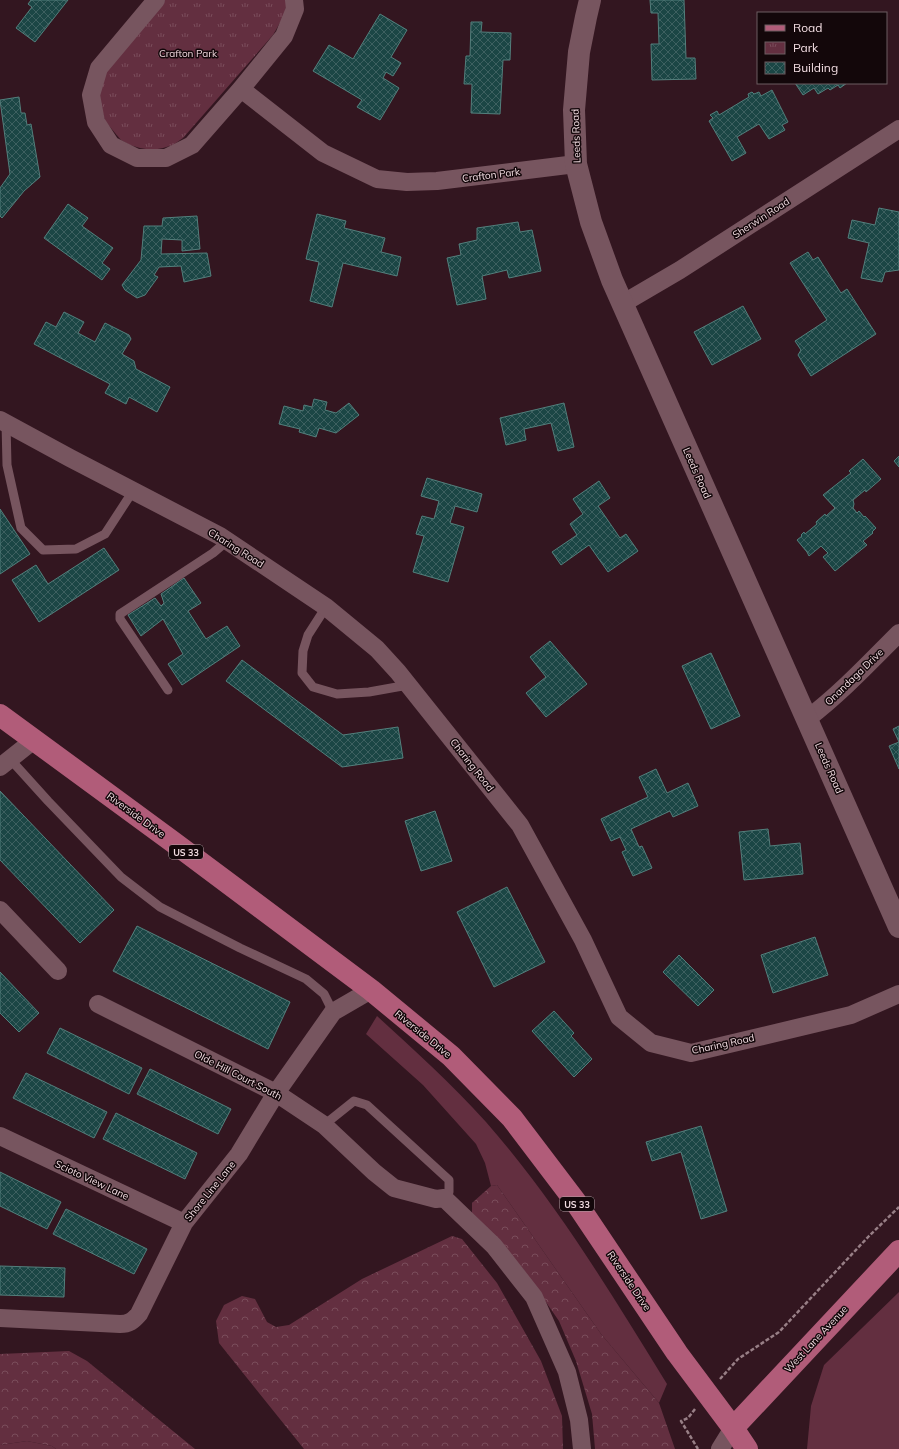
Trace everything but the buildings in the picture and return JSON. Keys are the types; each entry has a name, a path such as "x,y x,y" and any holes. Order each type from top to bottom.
{"main road":[{"name":"Riverside Drive","path":"0,715 371,990 451,1056 512,1118 575,1201 676,1353 708,1394 747,1449"},
{"name":"West Lane Avenue","path":"733,1428 899,1252"}],"street":[{"path":"156,0 99,68 92,95 96,122 111,145 137,158 166,158 192,145 241,89 284,36 295,9 294,0"},
{"name":"Leeds Road","path":"590,0 579,52 574,110 576,164 591,222 622,304 899,927"},
{"name":"Crafton Park","path":"241,89 323,153 377,179 407,182 437,181 576,164"},
{"name":"Sherwin Road","path":"622,304 680,270 899,129"},
{"name":"Charing Road","path":"3,422 226,540 326,607 377,649 408,685 520,825 583,940 619,1017 651,1043 691,1052 851,1015 899,994"},
{"name":"Onandaga Drive","path":"807,719 849,684 899,633"},
{"path":"5,763 34,740"},
{"path":"0,910 58,971"},
{"name":"Shore Line Lane","path":"0,1318 127,1324 134,1320 139,1314 184,1223 239,1154 276,1093 333,1012 371,990"},
{"name":"Olde Hill Court South","path":"98,1004 276,1093 324,1125 374,1172 394,1188 436,1199 444,1198"},
{"name":"Scioto View Lane","path":"0,1136 184,1223"},
{"path":"444,1198 494,1246 534,1297 567,1372 579,1420 582,1449"},
{"path":"720,1449 733,1428"}],"lane":[{"path":"3,422 6,465 21,528 43,550 76,549 105,534 133,491"},
{"path":"168,690 120,619 120,614 213,553 226,540"},
{"path":"326,607 308,635 303,651 302,673 313,687 336,694 369,692 408,685"},
{"path":"5,763 48,800 121,877 160,907 240,948 306,979 324,994 333,1012"},
{"path":"324,1125 354,1101 367,1105 449,1180 449,1192 444,1198"}],"path":[{"path":"698,1449 681,1421 688,1418 738,1359 779,1332 869,1236 899,1207"}],"green space":[{"name":"Crafton Park","path":"165,0 287,0 285,14 273,35 183,138 173,145 152,150 130,145 121,140 105,121 99,98 105,73"},
{"path":"377,1016 460,1094 512,1152 536,1184 604,1282 667,1384 659,1403 601,1334 497,1185 491,1186 485,1163 476,1144 423,1085 366,1034"},
{"path":"497,1185 601,1334 659,1403 675,1449 595,1449 592,1414 576,1361 559,1321 523,1269 472,1213 472,1203 491,1186"},
{"path":"452,1236 462,1239 497,1283 541,1361 562,1416 563,1449 304,1449 219,1343 216,1321 224,1305 242,1296 255,1299 267,1322 276,1327 289,1325 362,1279"},
{"path":"899,1292 899,1449 807,1449 811,1406 824,1365"},
{"path":"69,1351 87,1361 195,1449 56,1449 52,1446 27,1441 0,1445 0,1354"},
{"path":"27,1441 52,1446 56,1449 0,1449 0,1445"}]}
